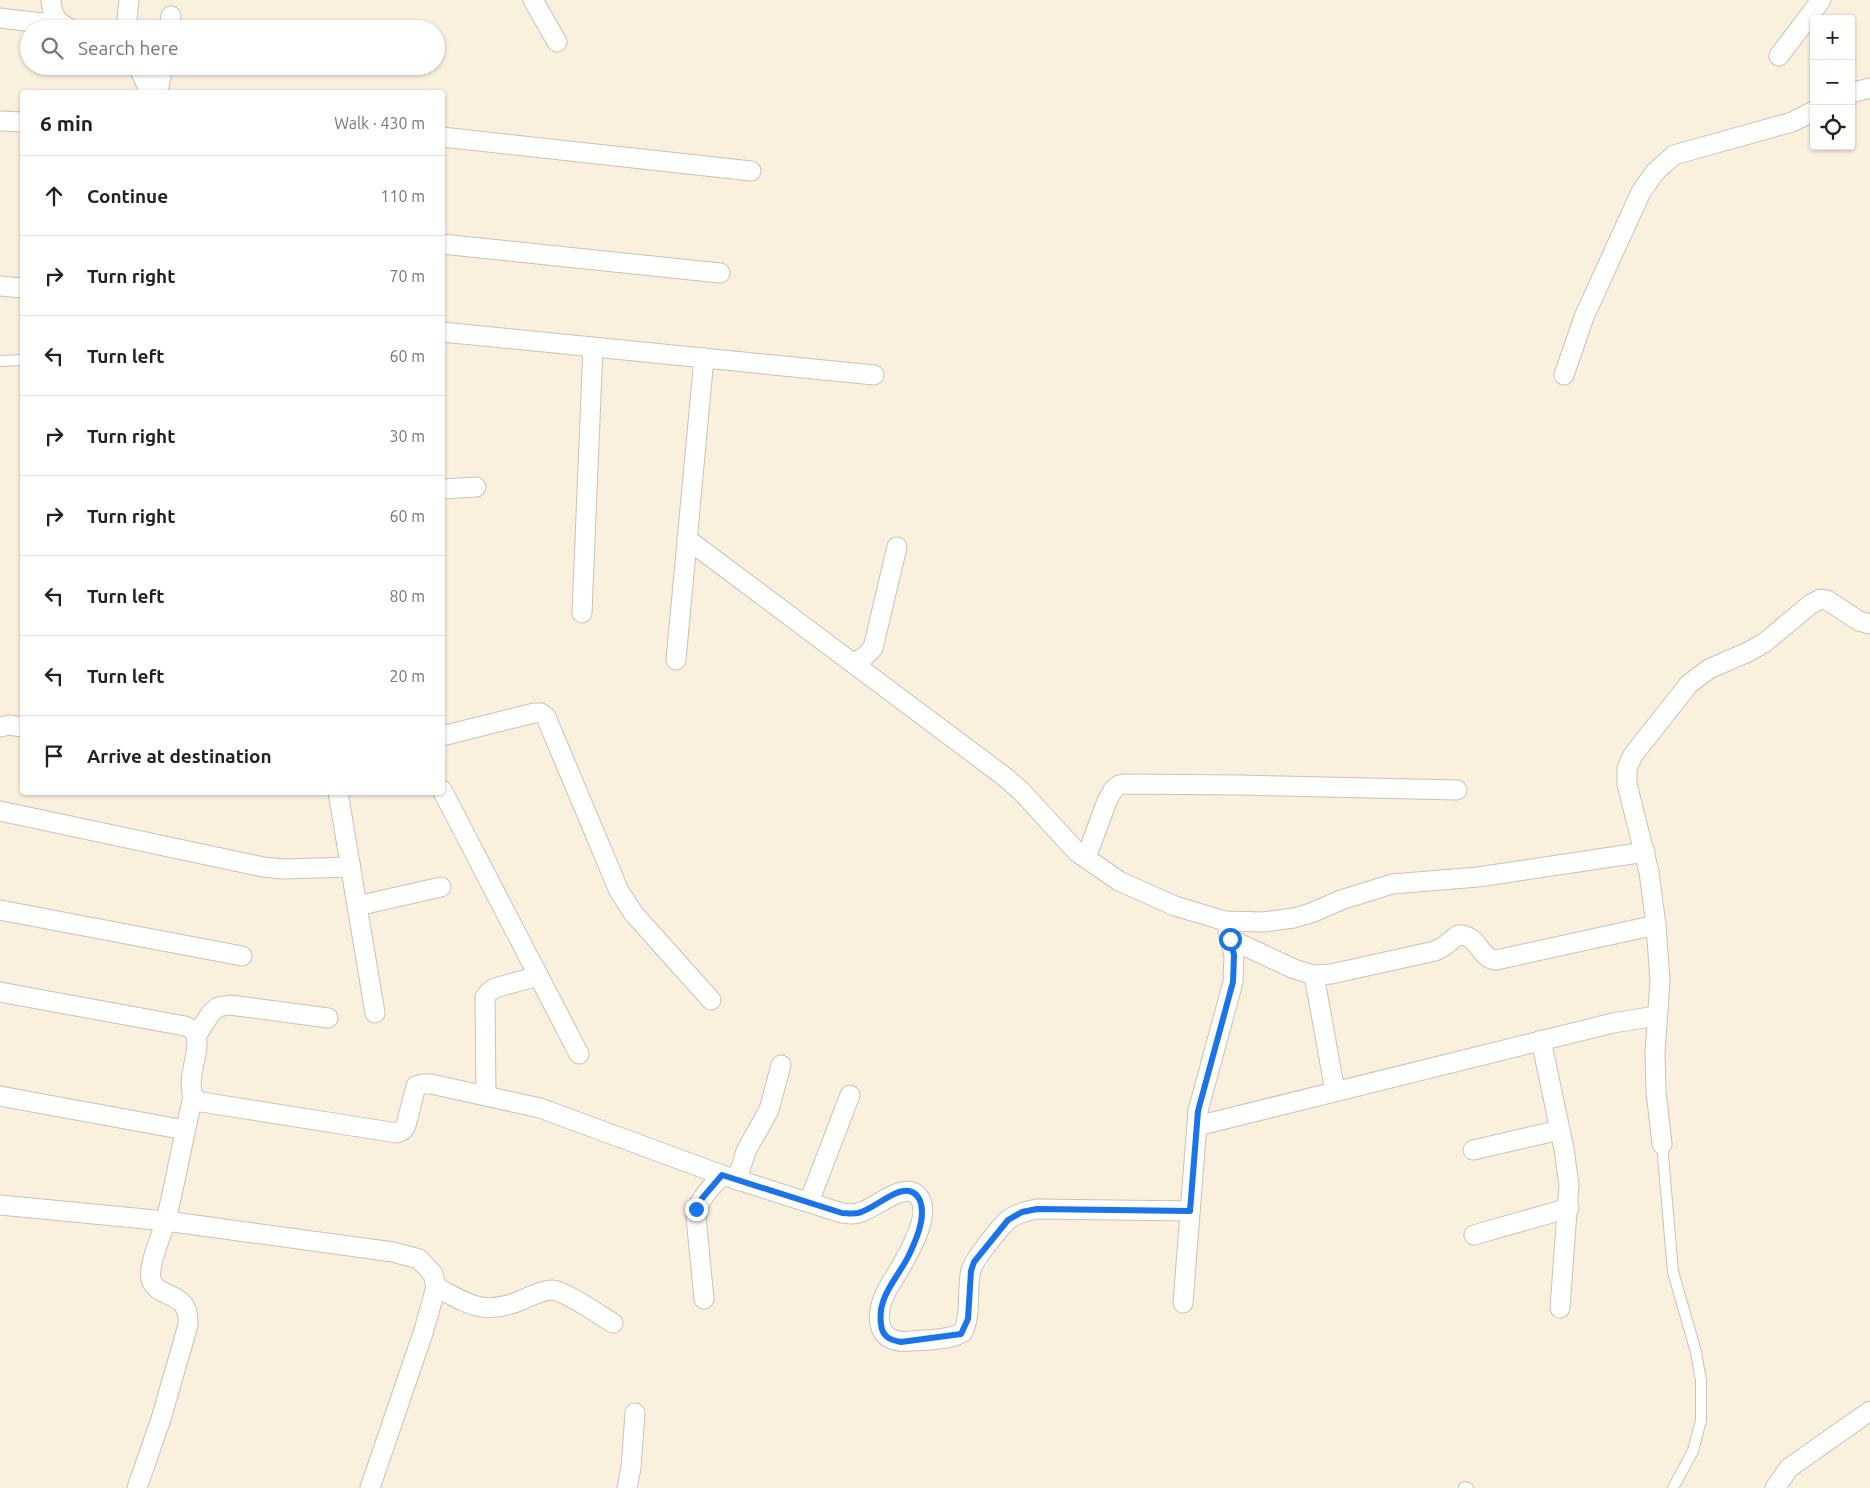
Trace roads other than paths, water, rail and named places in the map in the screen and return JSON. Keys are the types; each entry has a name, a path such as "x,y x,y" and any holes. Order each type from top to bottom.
{"street":[{"path":"51,0 52,15 58,20"},
{"path":"127,20 129,0"},
{"path":"1779,56 1820,0"},
{"path":"534,1 557,42"},
{"path":"0,18 20,20"},
{"path":"142,75 149,90"},
{"path":"158,90 161,75"},
{"path":"1855,92 1870,88"},
{"path":"1564,375 1584,317 1641,192 1655,172 1674,155 1792,122 1810,113"},
{"path":"0,121 20,122"},
{"path":"445,137 751,171"},
{"path":"445,244 720,273"},
{"path":"0,286 20,288"},
{"path":"445,332 874,375"},
{"path":"582,613 592,347"},
{"path":"676,660 704,358"},
{"path":"445,489 476,487"},
{"path":"687,539 1005,777 1021,791 1077,852 1120,881 1228,930 1294,969 1314,975 1330,974 1435,951 1458,935 1469,937 1476,942 1488,958 1496,960 1656,925"},
{"path":"853,664 863,658 873,648 897,547"},
{"path":"1662,1144 1656,1092 1656,1016 1660,981 1656,925 1645,852 1627,784 1627,768 1633,755 1689,684 1709,669 1764,643 1811,604 1821,599 1834,603 1859,621 1870,624"},
{"path":"445,735 534,713 541,713 546,716 619,891 634,914 711,1000"},
{"path":"0,727 9,725 20,727"},
{"path":"1086,858 1107,801 1113,790 1119,785 1124,784 1240,784 1457,790"},
{"path":"339,795 375,1013"},
{"path":"445,795 579,1054"},
{"path":"0,812 263,867 283,869 351,867"},
{"path":"1228,930 1263,922 1294,918 1341,900 1392,884 1478,877 1645,852"},
{"path":"357,906 441,887"},
{"path":"0,910 242,956"},
{"path":"1183,1303 1197,1126 1201,1100 1233,982 1234,955 1228,930"},
{"path":"1314,975 1335,1091"},
{"path":"486,1096 485,997 495,988 538,976"},
{"path":"0,992 185,1026 192,1030 196,1036 197,1044 189,1084 193,1097 166,1221 151,1270 152,1280 157,1288 186,1306 189,1315 188,1325 161,1419 138,1488"},
{"path":"196,1036 211,1013 218,1007 230,1006 328,1018"},
{"path":"1197,1126 1613,1022 1656,1016"},
{"path":"1541,1040 1560,1130 1569,1185 1569,1208 1560,1308"},
{"path":"704,1299 696,1209 699,1202 729,1178 746,1151 769,1110 782,1065"},
{"path":"193,1097 202,1102 397,1133 403,1130 406,1125 416,1086 431,1084 540,1108 729,1178 851,1214 874,1207 902,1191 909,1191 916,1194 921,1201 922,1212 909,1255 887,1291 880,1316 881,1328 886,1337 901,1342 954,1336 963,1332 968,1319 971,1271 974,1262 1008,1220 1022,1212 1037,1209 1190,1211"},
{"path":"809,1202 850,1095"},
{"path":"0,1096 185,1130"},
{"path":"1474,1150 1560,1130"},
{"path":"0,1205 166,1221 408,1255 419,1259 433,1274 436,1286 424,1330 373,1487"},
{"path":"1474,1235 1569,1208"},
{"path":"436,1286 466,1303 483,1308 507,1306 544,1291 553,1290 613,1323"},
{"path":"1775,1488 1789,1468 1870,1411"},
{"path":"627,1488 631,1468 634,1413"}],"lane":[{"path":"0,361 20,360"},
{"path":"1662,1144 1673,1272 1696,1352 1701,1381 1701,1420 1693,1451 1673,1488"}]}
